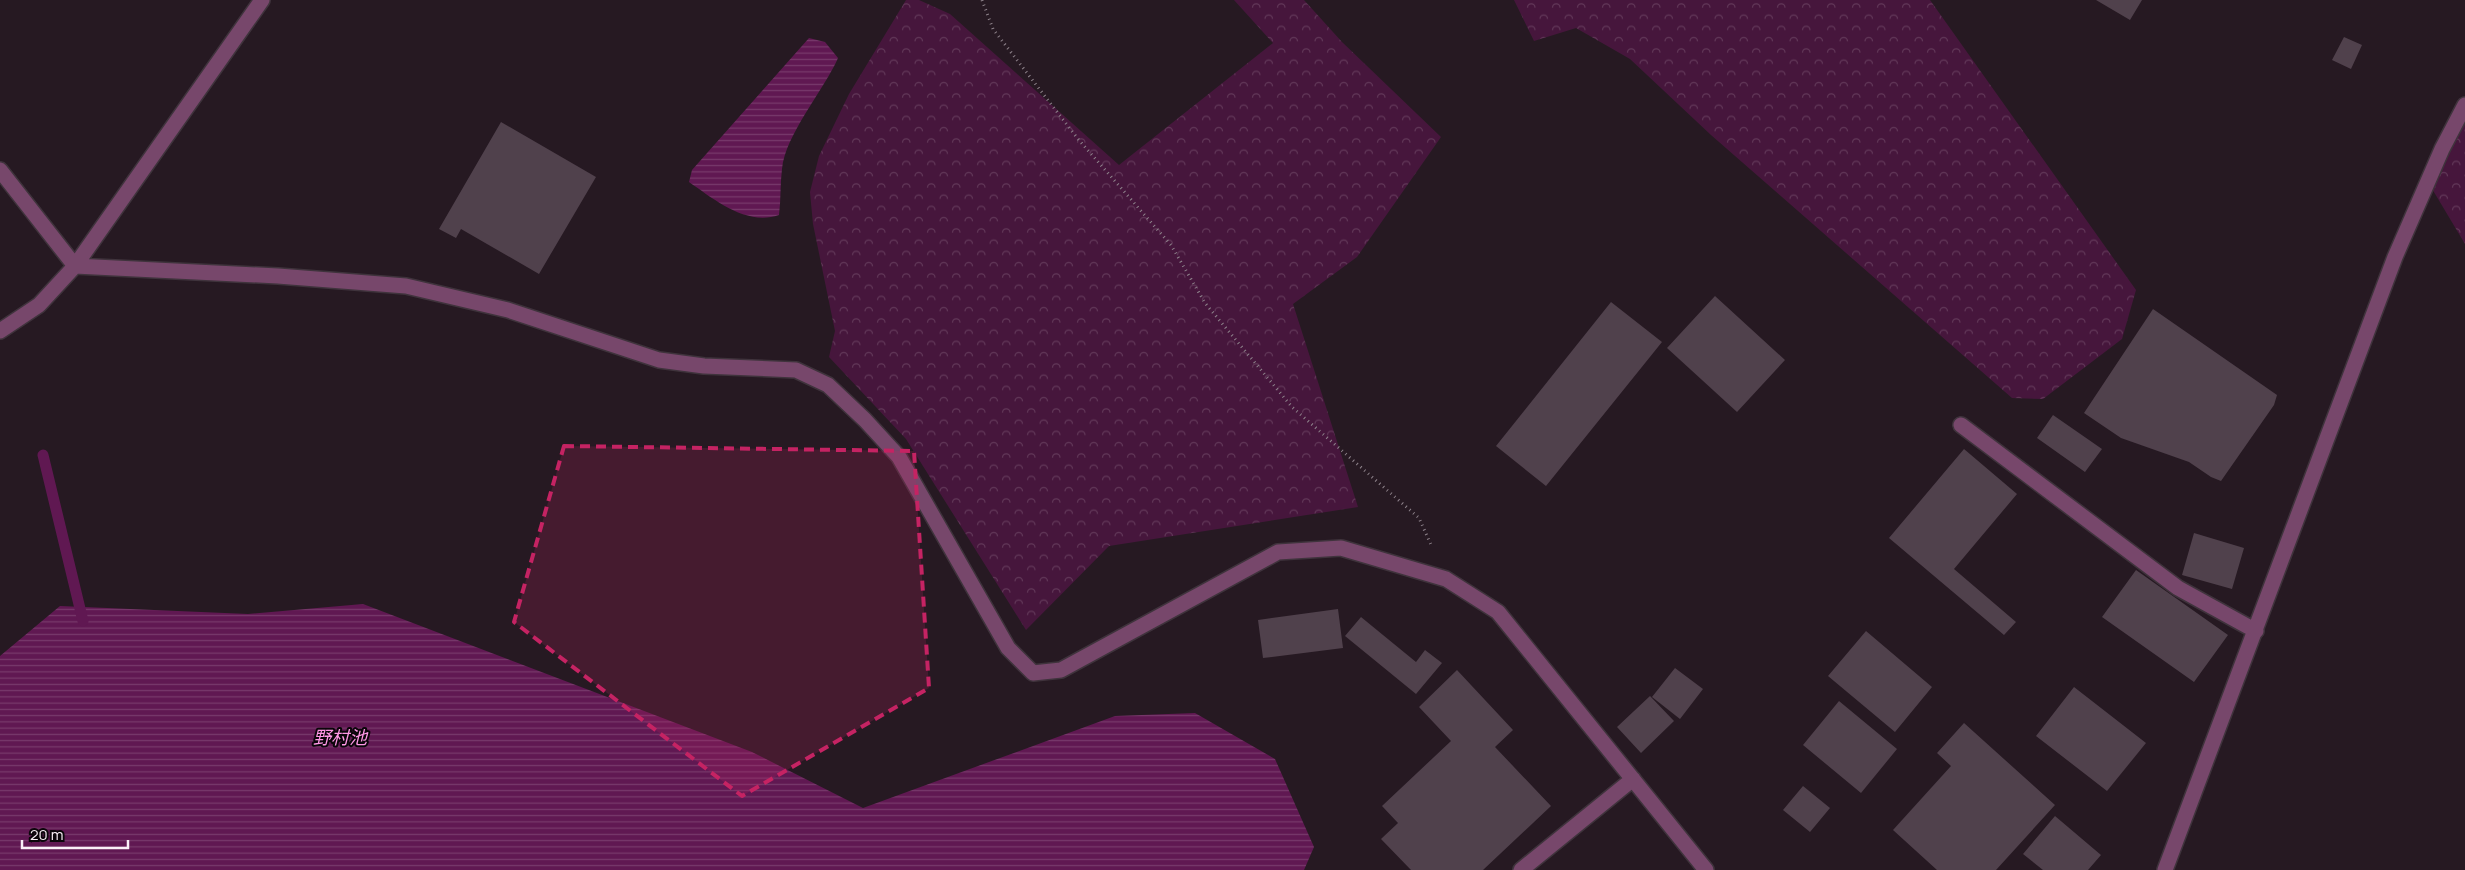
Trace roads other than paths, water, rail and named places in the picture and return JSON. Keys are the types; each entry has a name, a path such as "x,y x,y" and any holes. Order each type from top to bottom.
{"street":[{"path":"0,331 39,305 75,266 262,0"},
{"path":"2165,870 2395,257 2442,149 2465,106"},
{"path":"0,170 75,266 278,276 406,286 508,310 658,360 704,366 796,370 828,385 865,420 898,457 1008,648 1033,674 1061,670 1278,552 1341,548 1446,579 1498,612 1706,870"},
{"path":"1961,425 2178,588 2256,631"},
{"path":"1521,870 1633,779"}],"water":[{"path":"809,38 825,42 838,58 790,142 781,175 779,215 755,217 743,214 720,203 689,182 692,170"},
{"name":"野村池","path":"363,604 752,752 863,808 1115,716 1195,713 1275,759 1314,847 1304,870 0,870 0,656 60,606 248,614"}],"waterway":[{"path":"43,455 83,621"}]}
